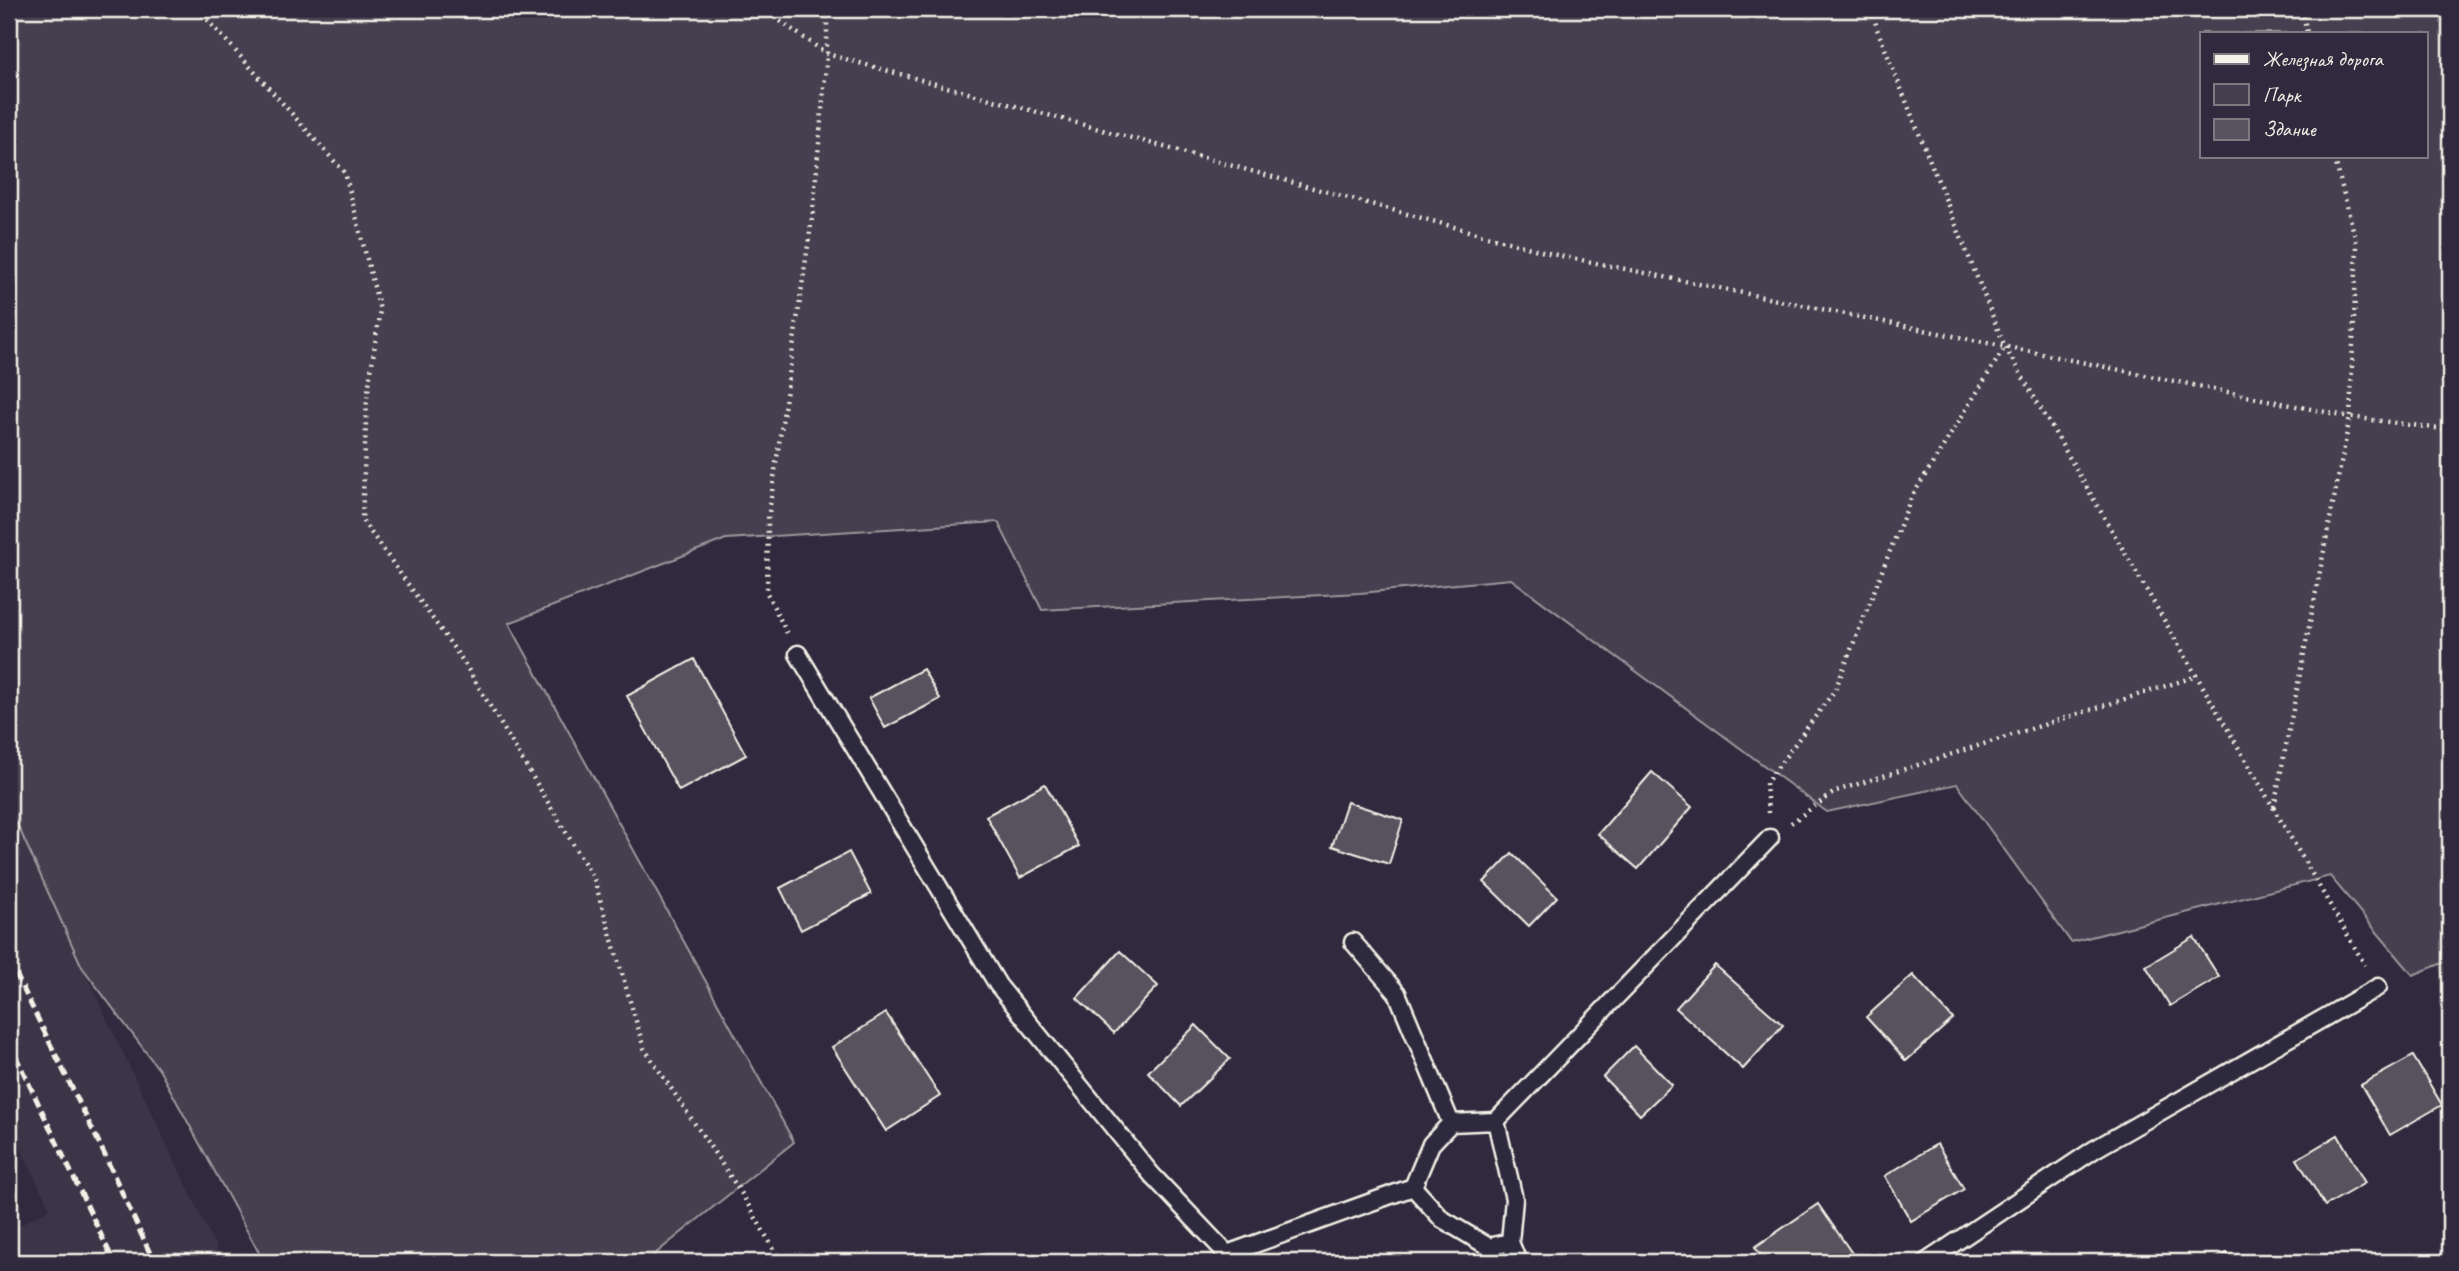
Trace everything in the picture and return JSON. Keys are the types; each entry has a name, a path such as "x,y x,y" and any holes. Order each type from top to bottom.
{"lane":[{"path":"798,654 998,985 1152,1175 1227,1254 1413,1186 1432,1144 1451,1123 1496,1121 1770,838"},
{"path":"1353,942 1397,993 1451,1123"},
{"path":"1926,1262 2095,1149 2378,987"},
{"path":"1496,1121 1514,1199 1510,1242 1518,1262"},
{"path":"1413,1186 1442,1219 1489,1247 1510,1242"}],"path":[{"path":"198,9 345,173 380,310 367,398 362,520 463,661 594,879 644,1048 742,1194 781,1262"},
{"path":"763,9 827,54 1552,254 2350,417 2450,430"},
{"path":"798,654 767,593 768,519 813,211 827,54 827,9"},
{"path":"1872,9 1877,29 2005,346 2378,987"},
{"path":"2302,9 2307,32"},
{"path":"2274,807 2350,417 2357,245 2335,158"},
{"path":"1770,838 1766,783 1835,690 1911,498 2005,346"},
{"path":"1770,838 1836,791 2197,676"}],"shaded area":[{"path":"9,806 82,967 223,1262 9,1262 9,1231 50,1209 9,1124"}],"green space":[{"path":"9,9 2450,9 2450,960 2413,975 2330,876 2071,942 1957,784 1827,812 1511,579 1360,593 1042,610 998,522 726,539 509,623 794,1142 645,1262 264,1262 160,1071 82,967 9,806"}],"building":[{"path":"694,659 746,755 679,791 627,696"},
{"path":"923,669 940,699 885,728 869,698"},
{"path":"1652,772 1692,807 1638,869 1598,834"},
{"path":"1045,784 1079,846 1020,878 986,816"},
{"path":"1347,802 1403,820 1389,864 1332,846"},
{"path":"849,852 871,894 801,930 780,888"},
{"path":"1512,853 1557,897 1529,926 1484,882"},
{"path":"2194,937 2219,977 2170,1006 2146,966"},
{"path":"1120,951 1158,986 1114,1033 1077,998"},
{"path":"1715,965 1783,1025 1743,1069 1676,1008"},
{"path":"1913,975 1953,1019 1906,1061 1866,1017"},
{"path":"886,1013 940,1096 886,1131 832,1047"},
{"path":"1196,1025 1230,1059 1181,1106 1148,1072"},
{"path":"1634,1046 1672,1085 1640,1115 1603,1077"},
{"path":"2413,1056 2442,1105 2390,1135 2361,1085"},
{"path":"2338,1135 2365,1183 2325,1206 2297,1159"},
{"path":"1937,1144 1964,1189 1911,1221 1885,1176"},
{"path":"1818,1204 1858,1262 1766,1262 1755,1247"},
{"path":"2227,1253 2231,1262 2206,1262"}],"railway":[{"path":"9,960 154,1262"},
{"path":"9,1042 114,1262"}]}
